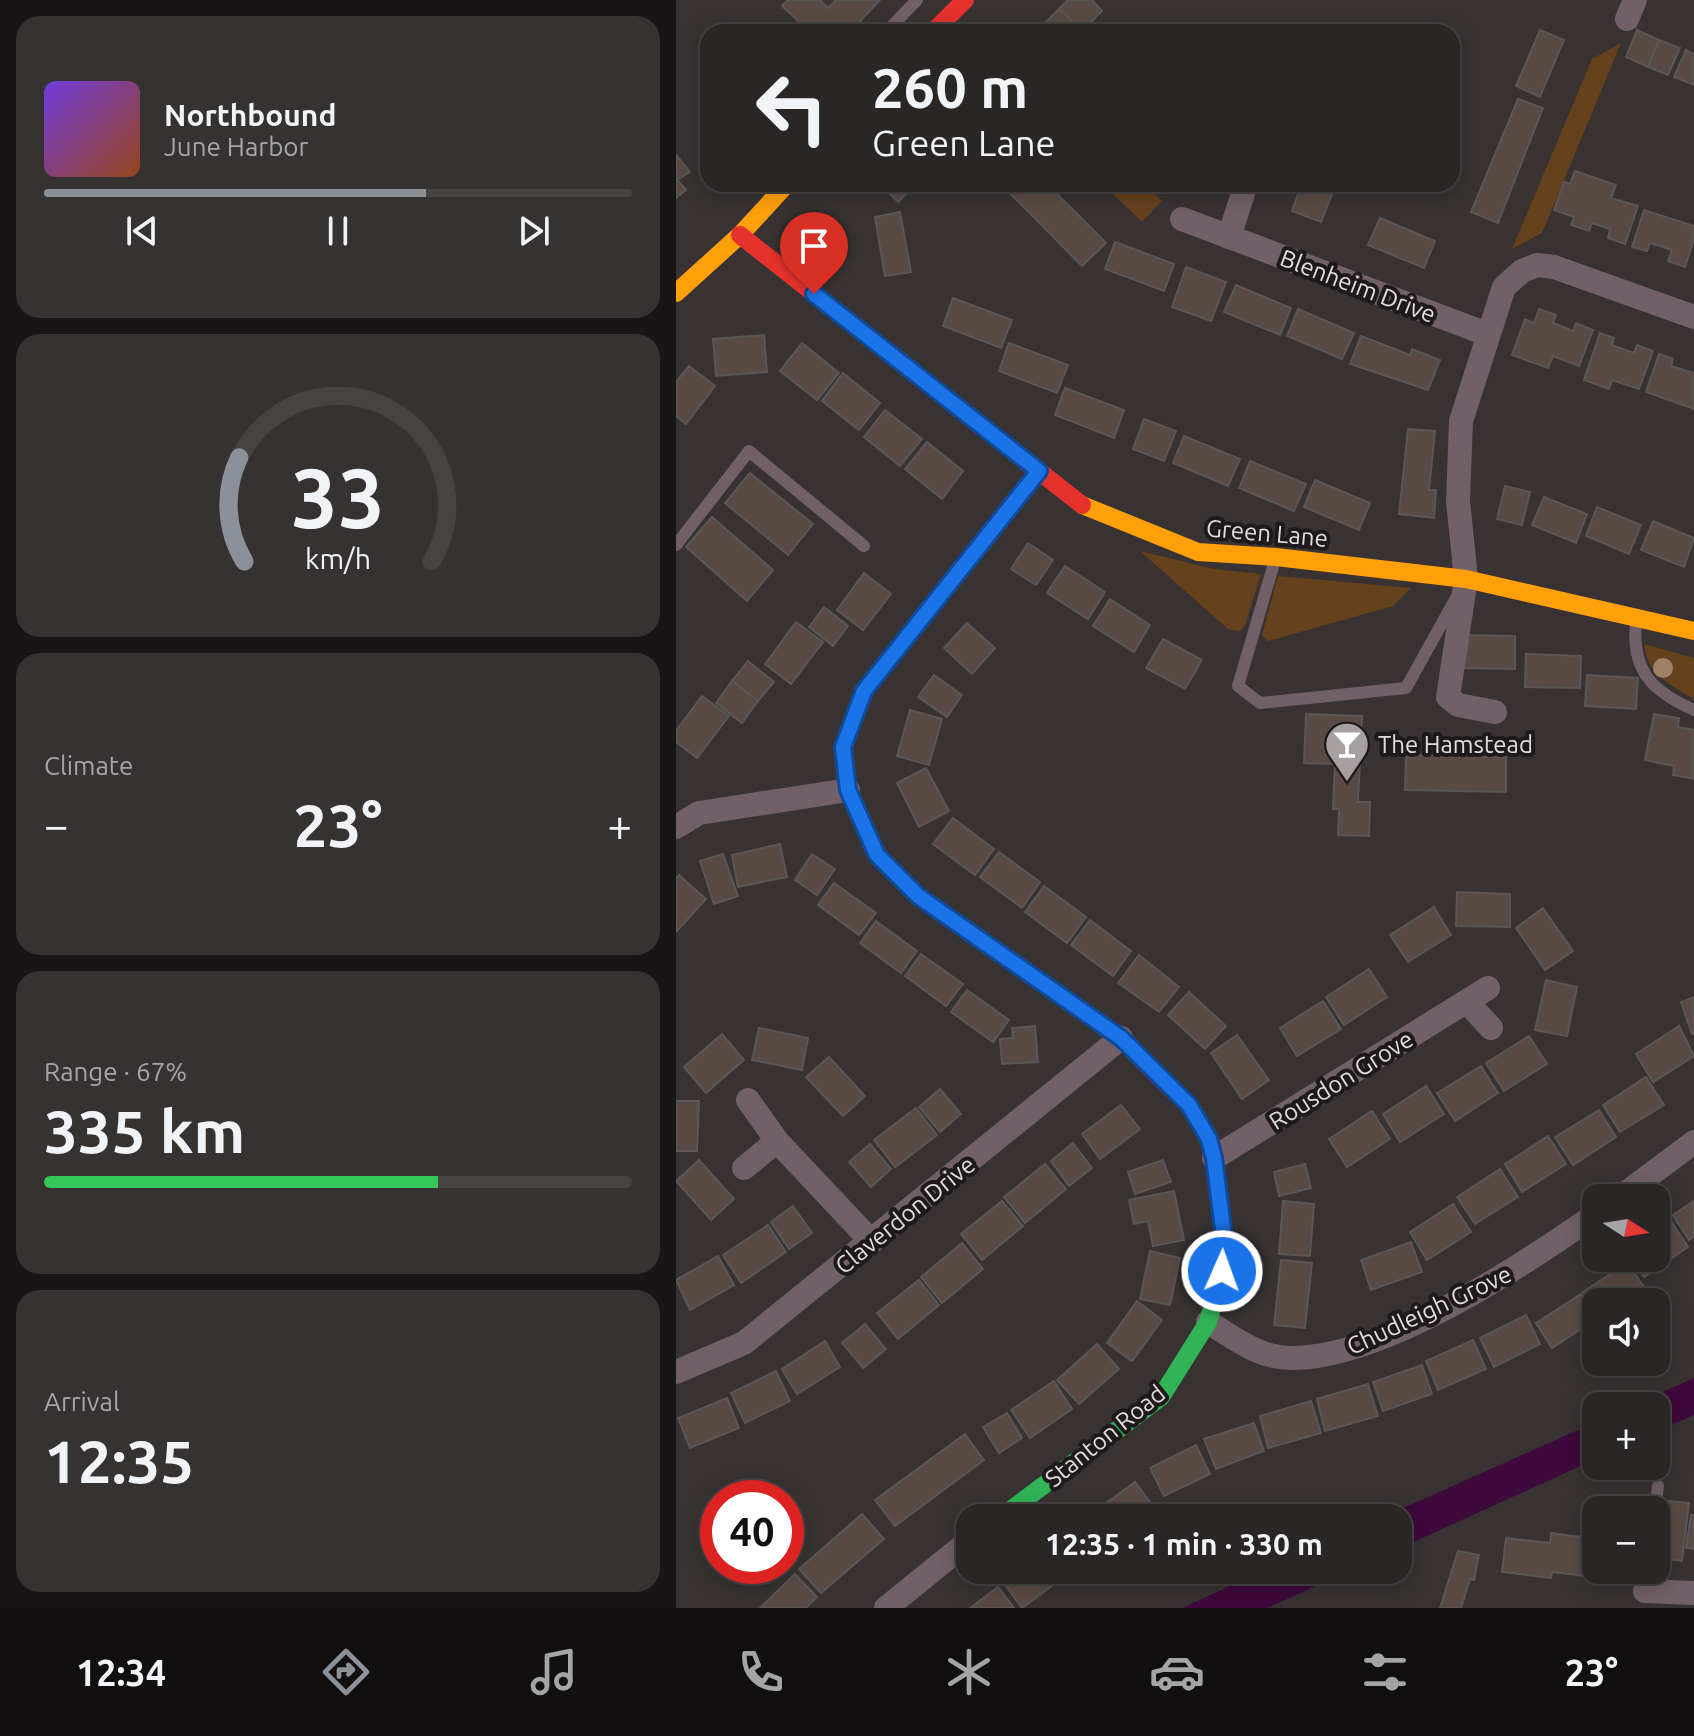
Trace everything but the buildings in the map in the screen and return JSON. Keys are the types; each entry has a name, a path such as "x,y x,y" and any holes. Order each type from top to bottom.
{"street":[{"path":"941,24 965,0"},
{"path":"676,293 740,235 780,192"},
{"path":"1229,237 1243,192"},
{"name":"Blenheim Drive","path":"1182,219 1487,334"},
{"name":"Green Lane","path":"740,235 1088,510 1130,528 1198,552 1276,557 1466,579 1694,631"},
{"path":"1495,712 1458,705 1448,697 1466,579 1458,501 1461,421 1504,287 1522,271 1537,265 1554,267 1694,317"},
{"name":"Stanton Road","path":"1019,1504 1161,1397 1208,1322 1222,1271 1223,1229 1209,1139 1189,1105 1121,1038 918,896 877,855 848,790 843,747 864,691 1039,471"},
{"path":"676,827 699,813 848,790"},
{"name":"Rousdon Grove","path":"1214,1158 1488,988"},
{"path":"1467,1002 1491,1028"},
{"name":"Claverdon Drive","path":"676,1372 744,1343 1121,1038"},
{"path":"748,1100 777,1141 872,1242"},
{"path":"744,1168 777,1141"},
{"path":"1638,1184 1694,1142"},
{"name":"Chudleigh Grove","path":"1208,1322 1255,1351 1289,1358 1337,1354 1497,1282 1582,1224"},
{"path":"886,1608 956,1551"},
{"path":"1652,1584 1678,1598"}],"lane":[{"path":"894,24 917,0"},
{"path":"676,545 749,451 864,546"},
{"path":"1276,557 1238,686 1260,703 1406,688 1466,579"},
{"path":"1636,617 1633,652 1647,677 1672,700 1694,710"},
{"path":"1657,1496 1658,1486"}],"shaded area":[{"path":"1621,43 1542,233 1512,249 1592,59"},
{"path":"1111,192 1153,192 1162,201 1142,222"},
{"path":"1140,551 1214,569 1261,574 1245,625 1240,631 1228,629"},
{"path":"1278,576 1411,588 1393,606 1268,641 1262,635"},
{"path":"1644,644 1694,658 1694,699 1661,678 1650,663"},
{"path":"1694,1378 1694,1415 1670,1426 1670,1392 1662,1392"},
{"path":"1582,1428 1582,1465 1412,1543 1412,1504"},
{"path":"1234,1584 1320,1584 1267,1608 1182,1608"}],"traffic: fast":[{"path":"1019,1504 1161,1397 1208,1322 1222,1271 1223,1229 1215,1168"}],"traffic: slow":[{"path":"676,293 740,235 780,192"},
{"path":"892,656 1039,471"},
{"path":"1082,505 1198,552 1276,557 1466,579 1694,631"}],"traffic: jam":[{"path":"941,24 965,0"},
{"path":"740,235 1082,505"},
{"path":"892,656 864,691 843,747 848,790 877,855 918,896 1121,1038 1189,1105 1209,1139 1215,1168"}],"place":[{"name":"The Hamstead","path":"1347,783"}],"route":[{"path":"814,294 1039,471 864,691 843,747 848,790 877,855 918,896 1121,1038 1189,1105 1209,1139 1214,1158 1223,1229 1222,1271"}]}
